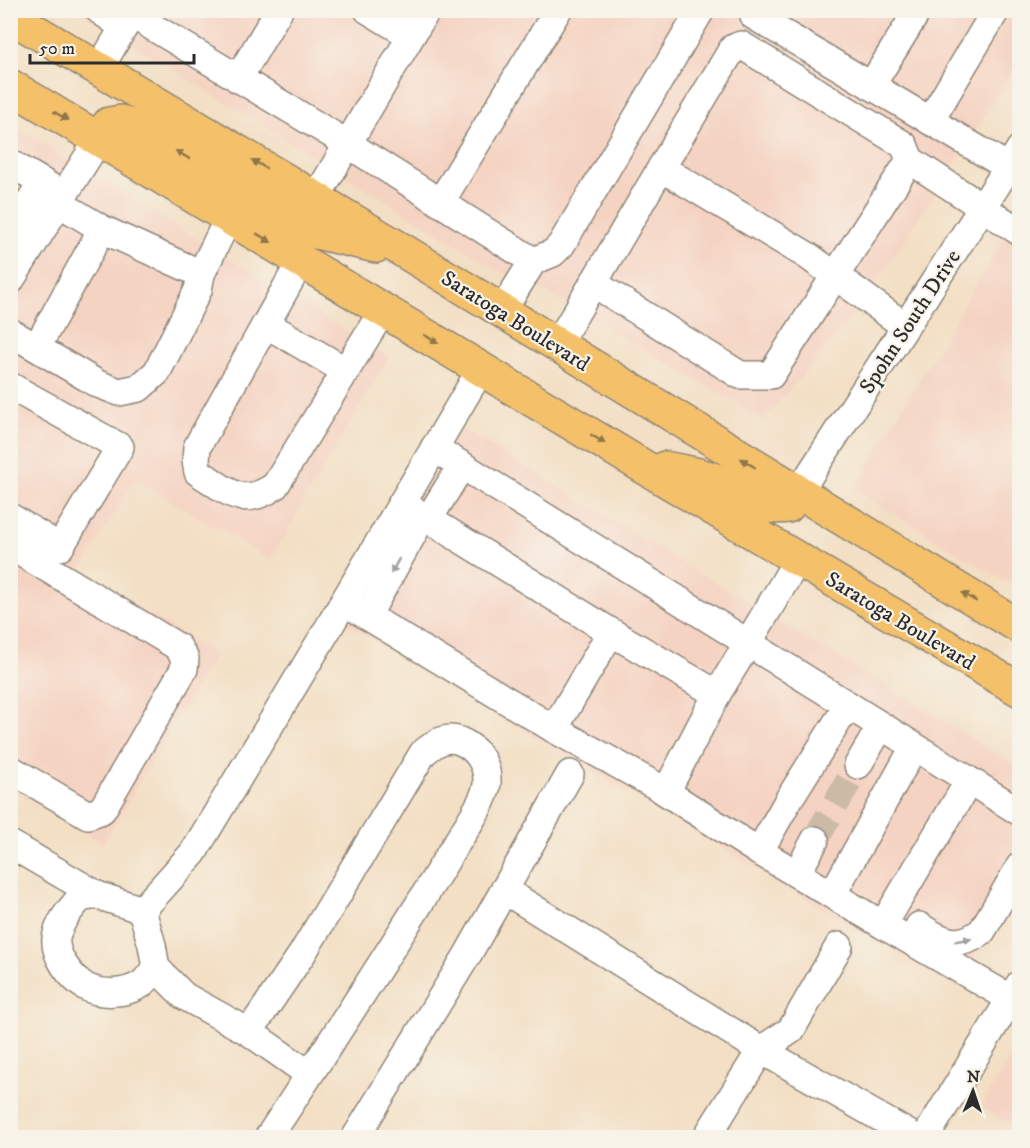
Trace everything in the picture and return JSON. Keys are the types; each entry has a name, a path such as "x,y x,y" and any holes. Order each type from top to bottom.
{"main road":[{"name":"Saratoga Boulevard","path":"10,16 407,253 1020,627"},
{"name":"Saratoga Boulevard","path":"10,86 1020,690"},
{"path":"99,139 110,124 121,122 141,129 307,230 407,253"},
{"path":"631,459 723,482 758,502 776,508 788,506 798,493"}],"street":[{"path":"99,10 130,17 238,79 348,144 532,261"},
{"path":"238,79 279,10"},
{"path":"368,10 411,36"},
{"path":"316,198 427,10"},
{"path":"440,203 558,10"},
{"path":"502,311 532,261 553,254 561,245 702,10"},
{"path":"753,10 754,16 930,121 1014,158"},
{"path":"871,86 918,10"},
{"path":"930,121 996,10"},
{"path":"99,69 130,17"},
{"path":"557,345 733,48 741,45 904,144 910,160 1020,232"},
{"path":"10,233 55,193 99,139"},
{"name":"Spohn South Drive","path":"798,493 1014,158"},
{"path":"593,283 740,375 771,375 910,160"},
{"path":"10,163 55,193 102,229 201,274"},
{"path":"661,168 808,256 905,326"},
{"path":"10,281 55,193"},
{"path":"10,332 98,384 119,392 139,388 157,372 198,290 201,274 229,217"},
{"path":"37,347 102,229"},
{"path":"301,261 197,447 198,472 236,496 249,498 262,495 275,486 383,310"},
{"path":"266,324 346,371"},
{"path":"367,616 418,513 434,448 481,369"},
{"path":"10,386 120,447 60,547 10,517"},
{"path":"434,448 1020,812"},
{"path":"142,910 193,853 344,602 418,513 462,465"},
{"path":"418,513 611,632 717,694"},
{"path":"10,546 178,647 185,659 184,669 102,810 88,815 10,770"},
{"path":"666,792 717,694 798,559"},
{"path":"344,602 554,729 666,792 759,852 832,895 946,941 959,942 973,939 982,931 1020,866"},
{"path":"554,729 611,632"},
{"path":"858,765 863,715"},
{"path":"759,852 776,823 863,715"},
{"path":"249,1032 302,954 423,753 440,740 458,740 477,750 486,769 487,786 473,815 438,874 268,1137"},
{"path":"832,895 915,747"},
{"path":"355,1137 468,954 570,774"},
{"path":"888,917 969,781"},
{"path":"797,874 815,840"},
{"path":"10,844 97,895 142,910"},
{"path":"504,890 761,1050 916,1137"},
{"path":"97,895 80,898 63,920 56,938 59,957 71,974 87,987 112,993 141,985 156,968"},
{"path":"142,910 156,968 184,996 249,1032 309,1074"},
{"path":"888,917 1017,996 925,1137"},
{"path":"706,1137 761,1050 791,1030 839,946"}],"shaded area":[{"path":"77,11 1019,11 1019,60 961,154 857,312 764,420 544,291 510,277"},
{"path":"10,124 389,357 270,560 135,479 79,572 215,654 103,844 11,787"},
{"path":"1019,212 1019,590 854,490"},
{"path":"441,416 1019,767 1019,878 955,988 327,612"},
{"path":"1019,1044 1020,1129 980,1107"}],"tunnel":[{"path":"815,840 858,765"}]}
